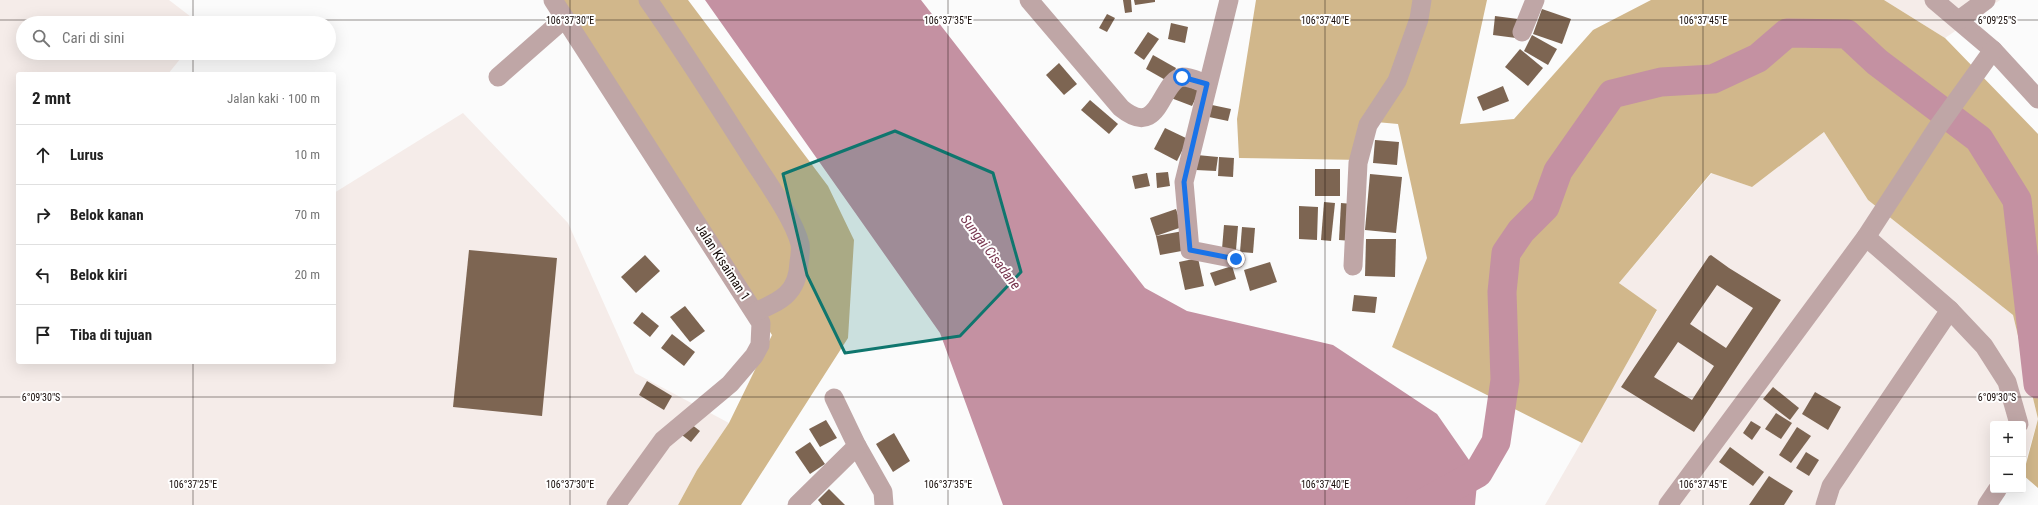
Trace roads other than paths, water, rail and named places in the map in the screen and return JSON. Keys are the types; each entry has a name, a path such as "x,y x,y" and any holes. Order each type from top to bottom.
{"street":[{"name":"Jalan Kisaiman 1","path":"553,0 761,323 760,346 754,356 730,384 663,440 616,505"},
{"path":"648,0 668,28 769,185 787,214 800,244 799,270 791,291 778,302 755,312"},
{"path":"1029,0 1121,108 1130,116 1142,118 1147,117 1154,111 1178,79 1185,77 1207,84"},
{"path":"1230,0 1207,84 1184,182 1190,250 1236,259"},
{"path":"1353,266 1358,163 1368,125 1397,81 1419,19 1422,0"},
{"path":"1522,32 1535,0"},
{"path":"1934,0 1993,50 2038,99"},
{"path":"1959,20 1986,0"},
{"path":"498,77 564,18"},
{"path":"1668,505 1866,237 1937,128 1993,50"},
{"path":"1866,237 1950,310 1984,346 2007,382 2014,400 2018,421"},
{"path":"1825,505 1831,486 1950,310"},
{"path":"834,398 857,446 883,492 884,505"},
{"path":"797,505 857,446"},
{"path":"1987,505 1995,493"}],"water":[{"name":"Sungai Cisadane","path":"705,0 921,0 1145,288 1187,311 1333,345 1437,414 1478,473 1475,505 1003,505 940,333"}],"waterway":[{"path":"1420,505 1478,473 1496,442 1505,380 1502,292 1506,253 1521,231 1545,207 1558,171 1612,94 1661,82 1713,79 1758,58 1787,33 1847,34 1877,62 1979,139 2017,200 2038,384"}]}
